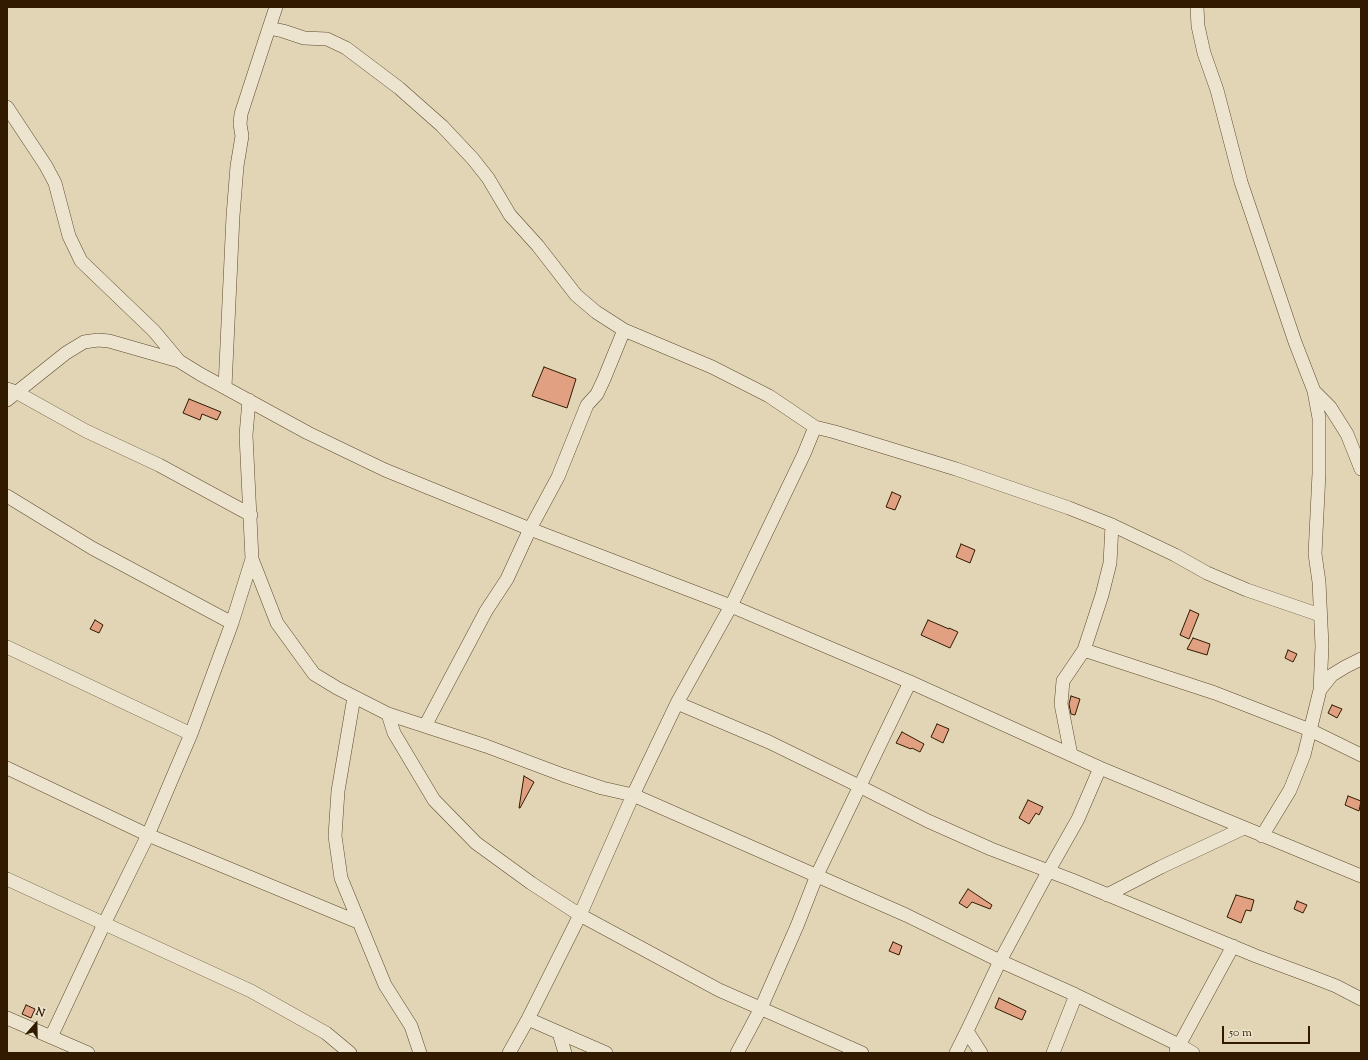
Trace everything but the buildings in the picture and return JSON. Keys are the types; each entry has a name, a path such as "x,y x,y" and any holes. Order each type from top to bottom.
{"street":[{"path":"224,387 233,216 237,166 242,136 240,114 276,7"},
{"path":"1197,7 1198,26 1204,53 1217,90 1241,182 1292,335 1314,391 1319,418 1319,473 1316,554 1322,646 1320,690 1304,755 1290,790 1262,836"},
{"path":"269,28 283,30 304,38 327,39 346,48 399,88 442,126 473,160 488,178 510,216 538,246 576,295 596,312 624,330 712,367 769,396 815,427 956,469 1069,508 1112,525 1175,555 1207,573 1247,590 1320,615"},
{"path":"7,108 46,166 55,183 69,236 81,262 154,331 179,361"},
{"path":"425,726 486,611 507,579 530,529 558,477 587,405 597,394 624,330"},
{"path":"251,515 159,465 10,394 66,353 84,342 98,340 109,341 179,361 308,432 385,470 530,529 731,606 910,682 1100,768 1361,876"},
{"path":"1314,391 1330,407 1347,434 1361,469"},
{"path":"51,1037 104,924 148,836 191,734 232,623 252,559 246,435 248,400"},
{"path":"509,1053 528,1019 580,915 633,795 678,703 731,606 804,454 815,427"},
{"path":"7,496 92,548 232,623"},
{"path":"1071,755 1061,704 1063,681 1084,650 1102,595 1110,563 1112,525"},
{"path":"252,559 277,623 304,661 314,674 354,697 388,714 486,746 602,788 633,795 906,915 1000,961 1076,995 1178,1049 1193,1053"},
{"path":"7,647 191,734"},
{"path":"1084,650 1215,693 1310,730 1361,755"},
{"path":"1320,690 1332,675 1361,659"},
{"path":"737,1053 761,1008 797,926 817,875 910,682"},
{"path":"354,697 338,791 335,836 341,878 385,985 411,1026 420,1053"},
{"path":"678,703 769,742 928,821 991,849 1256,956 1336,986 1361,999"},
{"path":"388,714 394,733 434,800 476,843 531,883 580,915 719,990 862,1053"},
{"path":"7,768 148,836 358,922"},
{"path":"956,1053 1000,961 1078,819 1100,768"},
{"path":"1108,895 1161,867 1244,828"},
{"path":"7,879 251,991 326,1033 350,1053"},
{"path":"1178,1049 1233,946"},
{"path":"1053,1053 1076,995"},
{"path":"7,1018 88,1053"},
{"path":"528,1019 606,1053"},
{"path":"967,1031 981,1053"},
{"path":"558,1033 565,1053"}]}
